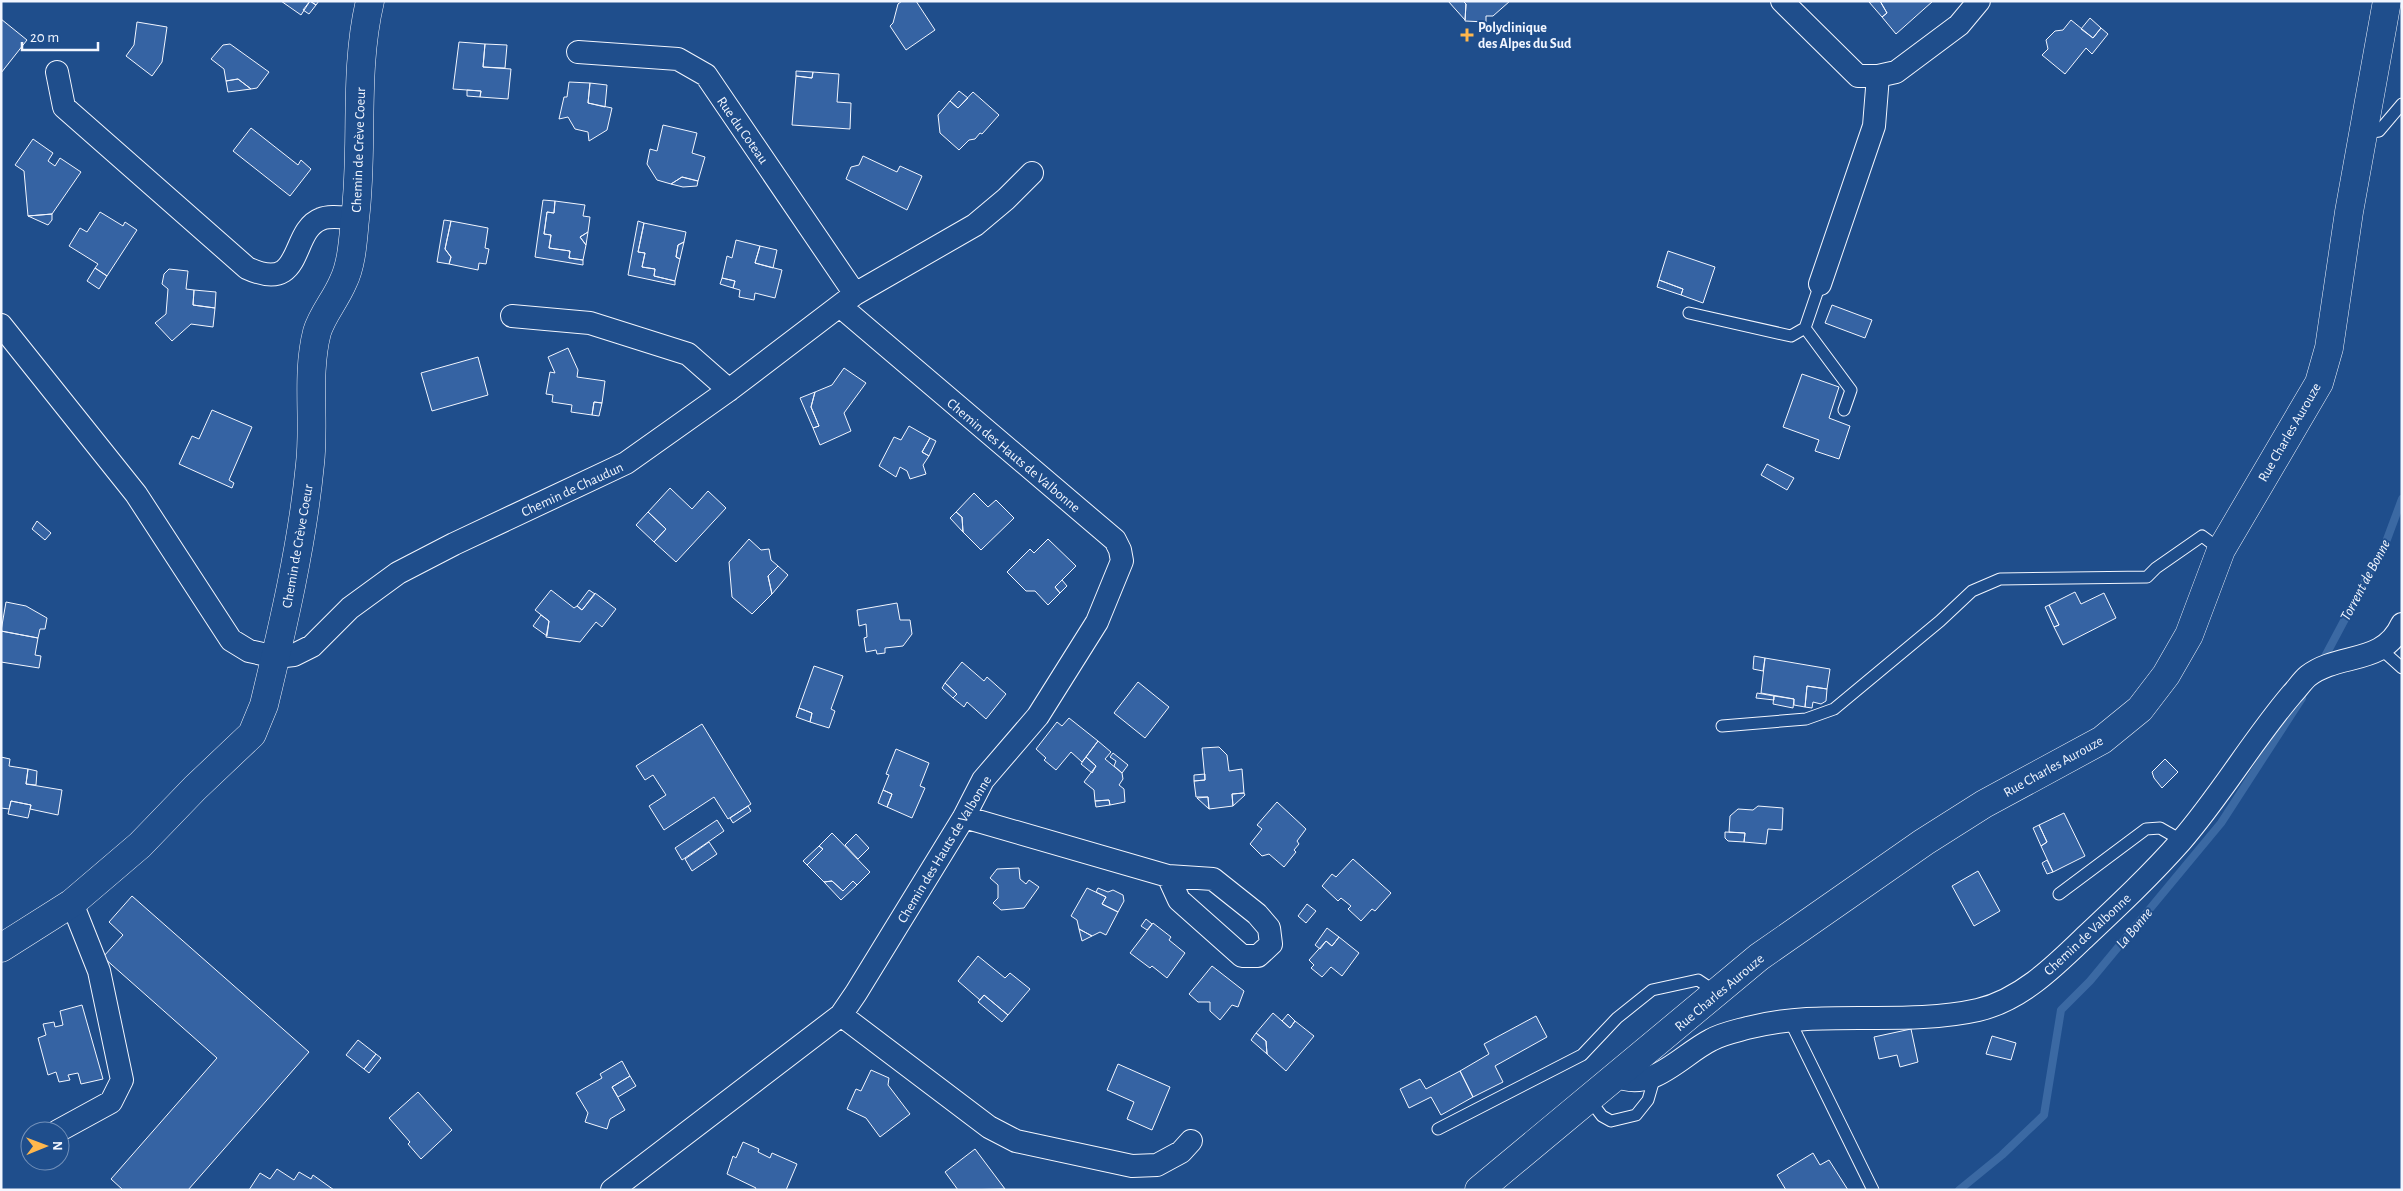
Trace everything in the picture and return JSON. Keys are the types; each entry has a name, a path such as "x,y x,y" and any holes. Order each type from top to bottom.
{"street":[{"name":"Chemin de Crève Coeur","path":"1,948 72,902 140,845 195,788 252,734 264,705 305,520 311,460 312,382 317,332 344,280 356,218 361,65 370,1"},
{"path":"1782,1 1858,76 1878,76 1896,72 1958,25 1978,1"},
{"name":"Rue Charles Aurouze","path":"1479,1190 1759,957 1924,842 1984,804 2102,740 2140,709 2166,676 2189,635 2221,550 2319,383 2329,348 2349,212 2365,133 2387,1"},
{"name":"Rue du Coteau","path":"578,52 678,59 706,76 825,248 847,300"},
{"path":"57,72 64,107 247,268 262,275 276,274 288,268 296,256 308,228 321,219 356,218"},
{"path":"1820,284 1874,126 1878,76"},
{"name":"Chemin de Chaudun","path":"276,657 294,655 312,646 350,608 398,573 454,544 626,463 729,390 847,300 975,225 1006,199 1032,172"},
{"name":"Chemin des Hauts de Valbonne","path":"612,1190 841,1015 964,818 983,780 1038,716 1097,622 1122,561 1120,550 1115,540 847,300"},
{"path":"512,316 590,323 688,354 729,390"},
{"path":"1,325 136,494 231,640 249,651 276,657"},
{"path":"2382,650 2397,634 2402,624"},
{"name":"Chemin de Valbonne","path":"1616,1076 1624,1080 1638,1081 1655,1076 1712,1039 1747,1028 1789,1020 1853,1016 1940,1017 1982,1009 2015,994 2050,971 2110,914 2181,840 2308,676 2344,660 2382,650"},
{"path":"964,818 1168,876"},
{"path":"70,1125 112,1102 122,1080 99,971 72,902"},
{"path":"841,1015 988,1127 1016,1141 1132,1166 1157,1165 1181,1152 1191,1140"}],"lane":[{"path":"2365,133 2379,131 2402,104"},
{"path":"1689,313 1791,336 1805,328 1820,284"},
{"path":"1805,328 1851,390 1844,410"},
{"path":"1722,726 1806,719 1834,709 1940,622 1972,591 2000,579 2147,577 2156,568 2202,536 2221,550"},
{"path":"2382,650 2402,668"},
{"path":"2059,894 2146,829 2160,828 2181,840"},
{"path":"1438,1129 1582,1055 1617,1018 1652,990 1698,980 1718,993"},
{"path":"1789,1020 1873,1190"},
{"path":"1589,1099 1602,1116 1611,1121 1636,1115 1648,1100 1655,1076"}],"building":[{"path":"281,1 310,1 301,15"},
{"path":"310,1 319,1 316,5"},
{"path":"310,1 316,5 309,14 303,10"},
{"path":"902,1 916,1 935,30 906,50 890,26 893,23 898,4"},
{"path":"1448,1 1463,1 1466,4 1465,20"},
{"path":"1463,1 1510,1 1493,16 1486,16 1486,22 1465,21 1466,4"},
{"path":"1880,1 1933,1 1896,34 1882,17 1887,13"},
{"path":"1880,1 1887,13 1882,17 1869,2"},
{"path":"2090,18 2101,28 2093,38 2081,29"},
{"path":"1,19 27,40 1,73"},
{"path":"2071,20 2093,38 2101,28 2108,34 2092,54 2086,48 2065,74 2042,55 2048,49 2046,40 2055,31 2063,30"},
{"path":"137,22 167,27 162,62 152,76 126,56 134,45"},
{"path":"459,42 485,44 483,67 511,69 508,99 480,97 481,91 453,89"},
{"path":"230,44 269,72 257,88 251,89 238,79 226,81 224,69 211,59 223,45"},
{"path":"485,44 507,45 505,68 483,67"},
{"path":"796,71 813,72 812,78 796,76"},
{"path":"813,72 839,74 837,102 851,103 850,129 792,125 796,76 812,78"},
{"path":"238,79 251,89 228,92 226,81"},
{"path":"569,82 590,83 588,103 612,108 607,130 589,141 588,132 575,129 568,117 559,119 564,97 567,97"},
{"path":"590,83 607,85 605,107 588,103"},
{"path":"467,90 481,91 480,97 467,96"},
{"path":"959,91 968,98 958,108 950,101"},
{"path":"973,92 999,115 982,134 980,133 975,139 969,140 959,150 940,133 938,115 950,101 958,108"},
{"path":"663,125 697,133 692,153 705,157 698,181 682,177 671,184 657,180 647,164 650,149 657,151"},
{"path":"251,128 298,165 301,160 311,169 290,196 233,151"},
{"path":"33,139 53,153 48,161 55,166 60,158 81,172 52,214 28,216 24,171 15,165"},
{"path":"863,156 897,172 900,166 922,176 907,210 846,179 851,167 859,165"},
{"path":"682,177 698,181 697,186 683,187 671,184"},
{"path":"543,200 555,201 554,213 547,212 544,234 551,235 549,248 570,251 569,258 583,260 583,265 535,257"},
{"path":"555,201 585,205 583,216 590,217 588,232 580,237 586,245 583,260 569,258 570,251 549,248 551,235 544,234 547,212 554,213"},
{"path":"100,212 123,226 125,222 137,230 107,276 95,268 98,264 69,246 80,228 87,232"},
{"path":"52,214 52,220 48,225 28,216"},
{"path":"444,220 451,221 445,249 451,257 449,264 437,262"},
{"path":"451,221 488,228 485,248 489,249 486,264 479,263 478,270 449,264 451,257 445,249"},
{"path":"638,221 644,223 638,252 645,253 642,267 655,269 654,276 675,281 675,285 628,275"},
{"path":"644,223 686,232 684,242 678,245 676,257 680,259 675,281 654,276 655,269 642,267 645,253 638,252"},
{"path":"588,232 586,245 580,237"},
{"path":"736,240 760,246 755,263 782,270 775,298 755,293 754,300 739,297 740,290 733,288 735,281 722,278 727,256 732,258"},
{"path":"684,242 680,259 676,257 678,245"},
{"path":"760,246 777,250 773,268 755,263"},
{"path":"1668,251 1715,267 1703,303 1681,295 1683,289 1659,280"},
{"path":"95,268 107,276 99,289 87,281"},
{"path":"169,269 188,271 186,289 194,290 193,305 215,308 213,327 191,324 172,341 155,323 166,314 168,289 162,284 164,274"},
{"path":"722,278 735,281 733,288 720,284"},
{"path":"1659,280 1683,289 1681,295 1657,287"},
{"path":"194,290 216,292 215,308 193,305"},
{"path":"1832,305 1872,320 1865,338 1825,323"},
{"path":"568,348 578,370 577,377 605,381 602,403 594,402 592,415 571,412 572,405 552,402 553,395 546,394 550,372 555,373 548,357"},
{"path":"478,357 488,395 432,411 421,373"},
{"path":"844,368 866,383 844,413 851,431 820,445 813,428 819,426 811,407 815,392 832,385"},
{"path":"1802,374 1839,387 1829,418 1850,426 1839,459 1815,451 1819,440 1783,427"},
{"path":"815,392 811,407 819,426 813,428 800,398"},
{"path":"594,402 602,403 599,416 592,415"},
{"path":"212,410 252,427 229,480 234,483 232,488 179,464 192,436 199,439"},
{"path":"909,426 930,438 922,452 929,456 923,465 926,474 910,479 907,471 900,467 896,477 879,466 894,437 901,440"},
{"path":"930,438 936,441 929,456 922,452"},
{"path":"1767,464 1794,478 1787,490 1761,475"},
{"path":"670,488 692,509 708,491 726,508 676,562 654,542 666,529 648,512"},
{"path":"974,493 988,507 996,500 1014,518 981,550 963,532 962,517 956,512"},
{"path":"648,512 666,529 654,542 636,525"},
{"path":"956,512 962,517 963,532 950,518"},
{"path":"37,521 51,533 45,540 32,529"},
{"path":"749,539 761,550 769,549 771,560 778,566 768,576 772,594 752,614 732,597 729,562"},
{"path":"1048,539 1076,566 1055,587 1060,593 1048,605 1035,591 1026,591 1007,572 1030,549 1034,553"},
{"path":"778,566 788,575 772,594 768,576"},
{"path":"1062,580 1067,586 1060,593 1055,587"},
{"path":"551,590 574,608 577,606 582,610 595,593 616,609 602,627 596,622 580,642 546,637 549,621 535,610"},
{"path":"589,590 595,594 582,610 577,606"},
{"path":"2075,592 2081,604 2104,593 2116,618 2063,645 2054,627 2059,625 2049,605"},
{"path":"6,602 26,606 47,618 45,629 40,629 38,638 1,631"},
{"path":"897,603 900,620 910,620 912,634 903,646 885,648 885,653 877,654 876,650 866,652 864,638 867,637 866,624 859,626 857,610"},
{"path":"2049,605 2059,625 2054,627 2045,607"},
{"path":"541,615 549,621 547,636 533,626"},
{"path":"1,631 38,638 35,655 41,656 39,668 1,662"},
{"path":"1754,656 1765,658 1763,671 1753,669"},
{"path":"1765,658 1830,669 1827,689 1807,686 1805,707 1794,705 1794,699 1761,693"},
{"path":"962,662 984,681 987,677 1006,694 986,719 967,702 964,707 953,698 957,694 945,683"},
{"path":"814,666 843,676 831,709 835,711 829,728 810,722 812,713 799,708"},
{"path":"1138,682 1169,707 1145,738 1114,713"},
{"path":"945,683 957,694 953,698 942,688"},
{"path":"1807,686 1827,689 1826,701 1821,704 1813,702 1812,708 1805,707"},
{"path":"1757,693 1774,696 1774,700 1756,698"},
{"path":"1774,696 1794,699 1793,708 1773,704"},
{"path":"799,708 812,713 810,722 796,717"},
{"path":"1069,718 1098,741 1082,762 1071,752 1056,770 1044,760 1046,758 1036,749 1057,722 1062,726"},
{"path":"702,724 751,804 728,819 714,797 664,830 649,806 666,795 653,775 645,780 636,766"},
{"path":"1098,741 1111,752 1105,759 1122,773 1123,779 1119,785 1124,789 1125,802 1110,805 1109,800 1095,801 1094,790 1084,782 1096,766 1086,757"},
{"path":"1219,747 1227,755 1229,771 1242,769 1244,793 1232,794 1233,806 1209,809 1208,797 1196,797 1194,781 1205,780 1202,748"},
{"path":"896,749 929,763 920,786 925,788 912,818 887,807 892,794 883,790 889,775 886,774"},
{"path":"1113,753 1128,765 1122,773 1114,766 1116,761 1110,757"},
{"path":"1,757 10,759 9,766 28,769 26,784 62,790 58,815 30,809 31,805 11,801 9,809 1,808"},
{"path":"1086,757 1096,766 1092,773 1081,764"},
{"path":"2165,759 2178,772 2162,788 2152,772"},
{"path":"28,769 37,771 36,785 26,784"},
{"path":"1205,774 1205,780 1194,781 1194,775"},
{"path":"883,790 892,794 887,807 878,803"},
{"path":"1244,793 1245,795 1233,806 1232,794"},
{"path":"1208,797 1209,809 1197,798"},
{"path":"1109,800 1110,805 1096,807 1095,801"},
{"path":"11,801 31,805 28,818 8,814"},
{"path":"1277,802 1306,829 1297,841 1299,844 1294,850 1296,852 1284,867 1269,854 1262,856 1250,844 1262,829 1257,825"},
{"path":"748,806 751,811 733,823 730,818"},
{"path":"1758,806 1783,808 1782,830 1768,829 1766,844 1744,842 1745,833 1729,832 1730,816 1738,809 1753,810"},
{"path":"2064,813 2085,856 2053,872 2041,846 2047,842 2039,825"},
{"path":"717,820 724,831 682,860 675,848"},
{"path":"2039,825 2047,842 2041,846 2033,828"},
{"path":"1725,832 1745,833 1744,842 1728,841 1725,838"},
{"path":"832,833 870,872 857,885 853,881 843,891 832,881 824,882 807,865 823,849 819,846"},
{"path":"856,834 869,848 858,859 845,845"},
{"path":"709,842 717,854 692,871 685,859"},
{"path":"819,846 823,849 807,865 803,861"},
{"path":"1353,859 1391,893 1375,911 1372,909 1361,921 1348,909 1351,906 1341,898 1338,901 1322,886 1332,874 1336,877"},
{"path":"2047,860 2053,872 2047,874 2042,863"},
{"path":"1019,868 1020,879 1026,884 1029,880 1039,887 1024,908 1001,910 993,903 998,898 998,885 990,878 997,869"},
{"path":"1978,871 2000,911 1974,926 1952,886"},
{"path":"832,881 843,891 853,881 857,885 841,900 824,882"},
{"path":"1087,888 1106,897 1102,904 1118,912 1106,935 1100,932 1092,936 1079,929 1077,920 1071,916"},
{"path":"1098,888 1108,892 1113,890 1123,895 1124,901 1118,912 1102,904 1106,897 1096,892"},
{"path":"132,896 309,1052 188,1190 123,1190 111,1179 217,1058 103,957 123,935 109,922"},
{"path":"1307,904 1316,911 1306,923 1298,916"},
{"path":"1146,919 1152,924 1147,930 1141,926"},
{"path":"1153,923 1171,937 1169,940 1185,953 1167,978 1152,966 1150,968 1130,953"},
{"path":"1327,928 1339,937 1332,946 1326,941 1320,949 1315,945"},
{"path":"1079,929 1092,936 1082,941"},
{"path":"1339,937 1359,953 1342,976 1331,967 1322,977 1311,968 1314,965 1309,960 1326,941 1332,946"},
{"path":"978,956 1005,978 1010,973 1030,989 1008,1015 984,995 980,1000 958,981"},
{"path":"1212,966 1244,991 1238,1007 1232,1005 1220,1020 1210,1011 1210,1002 1198,1002 1189,994"},
{"path":"984,995 1008,1015 1002,1022 978,1002"},
{"path":"82,1005 103,1079 81,1084 78,1073 68,1075 70,1080 59,1082 56,1072 48,1075 38,1038 46,1035 43,1024 54,1022 55,1027 63,1025 60,1011"},
{"path":"1273,1013 1290,1028 1295,1021 1314,1036 1286,1071 1267,1054 1266,1041 1256,1033"},
{"path":"1288,1014 1295,1021 1290,1028 1282,1021"},
{"path":"1536,1016 1547,1037 1495,1066 1503,1082 1473,1097 1460,1071 1489,1054 1484,1044"},
{"path":"1911,1029 1918,1062 1900,1067 1897,1055 1879,1059 1874,1037"},
{"path":"1256,1033 1266,1041 1267,1054 1251,1040"},
{"path":"1992,1036 2016,1043 2011,1060 1986,1054"},
{"path":"358,1040 376,1054 364,1069 346,1055"},
{"path":"376,1054 381,1058 369,1073 364,1069"},
{"path":"622,1061 630,1076 612,1087 625,1110 610,1119 607,1129 585,1122 588,1113 576,1093 602,1078 600,1074"},
{"path":"1118,1064 1170,1087 1152,1130 1127,1119 1134,1102 1107,1090"},
{"path":"871,1070 889,1078 888,1085 910,1114 880,1137 866,1118 847,1109 856,1089 861,1091"},
{"path":"1460,1071 1473,1097 1441,1115 1431,1097 1409,1108 1400,1089 1420,1079 1426,1089"},
{"path":"630,1076 636,1086 618,1097 612,1087"},
{"path":"418,1092 452,1130 421,1159 408,1144 410,1142 389,1118"},
{"path":"743,1142 759,1149 758,1152 770,1158 772,1153 797,1164 786,1190 755,1190 756,1188 727,1174 733,1156 736,1158"},
{"path":"975,1149 1005,1189 958,1190 945,1172"},
{"path":"1813,1153 1820,1165 1829,1160 1848,1190 1786,1190 1777,1175"},
{"path":"277,1169 294,1180 299,1172 311,1179 313,1175 334,1190 249,1190 260,1173 270,1179"}],"waterway":[{"name":"Torrent de Bonne","path":"2321,664 2386,542 2402,499"},
{"name":"La Bonne","path":"1959,1190 2002,1155 2044,1115 2061,1010 2090,981 2221,823 2302,698"}],"place":[{"name":"Polyclinique des Alpes du Sud","path":"1467,35"}]}
